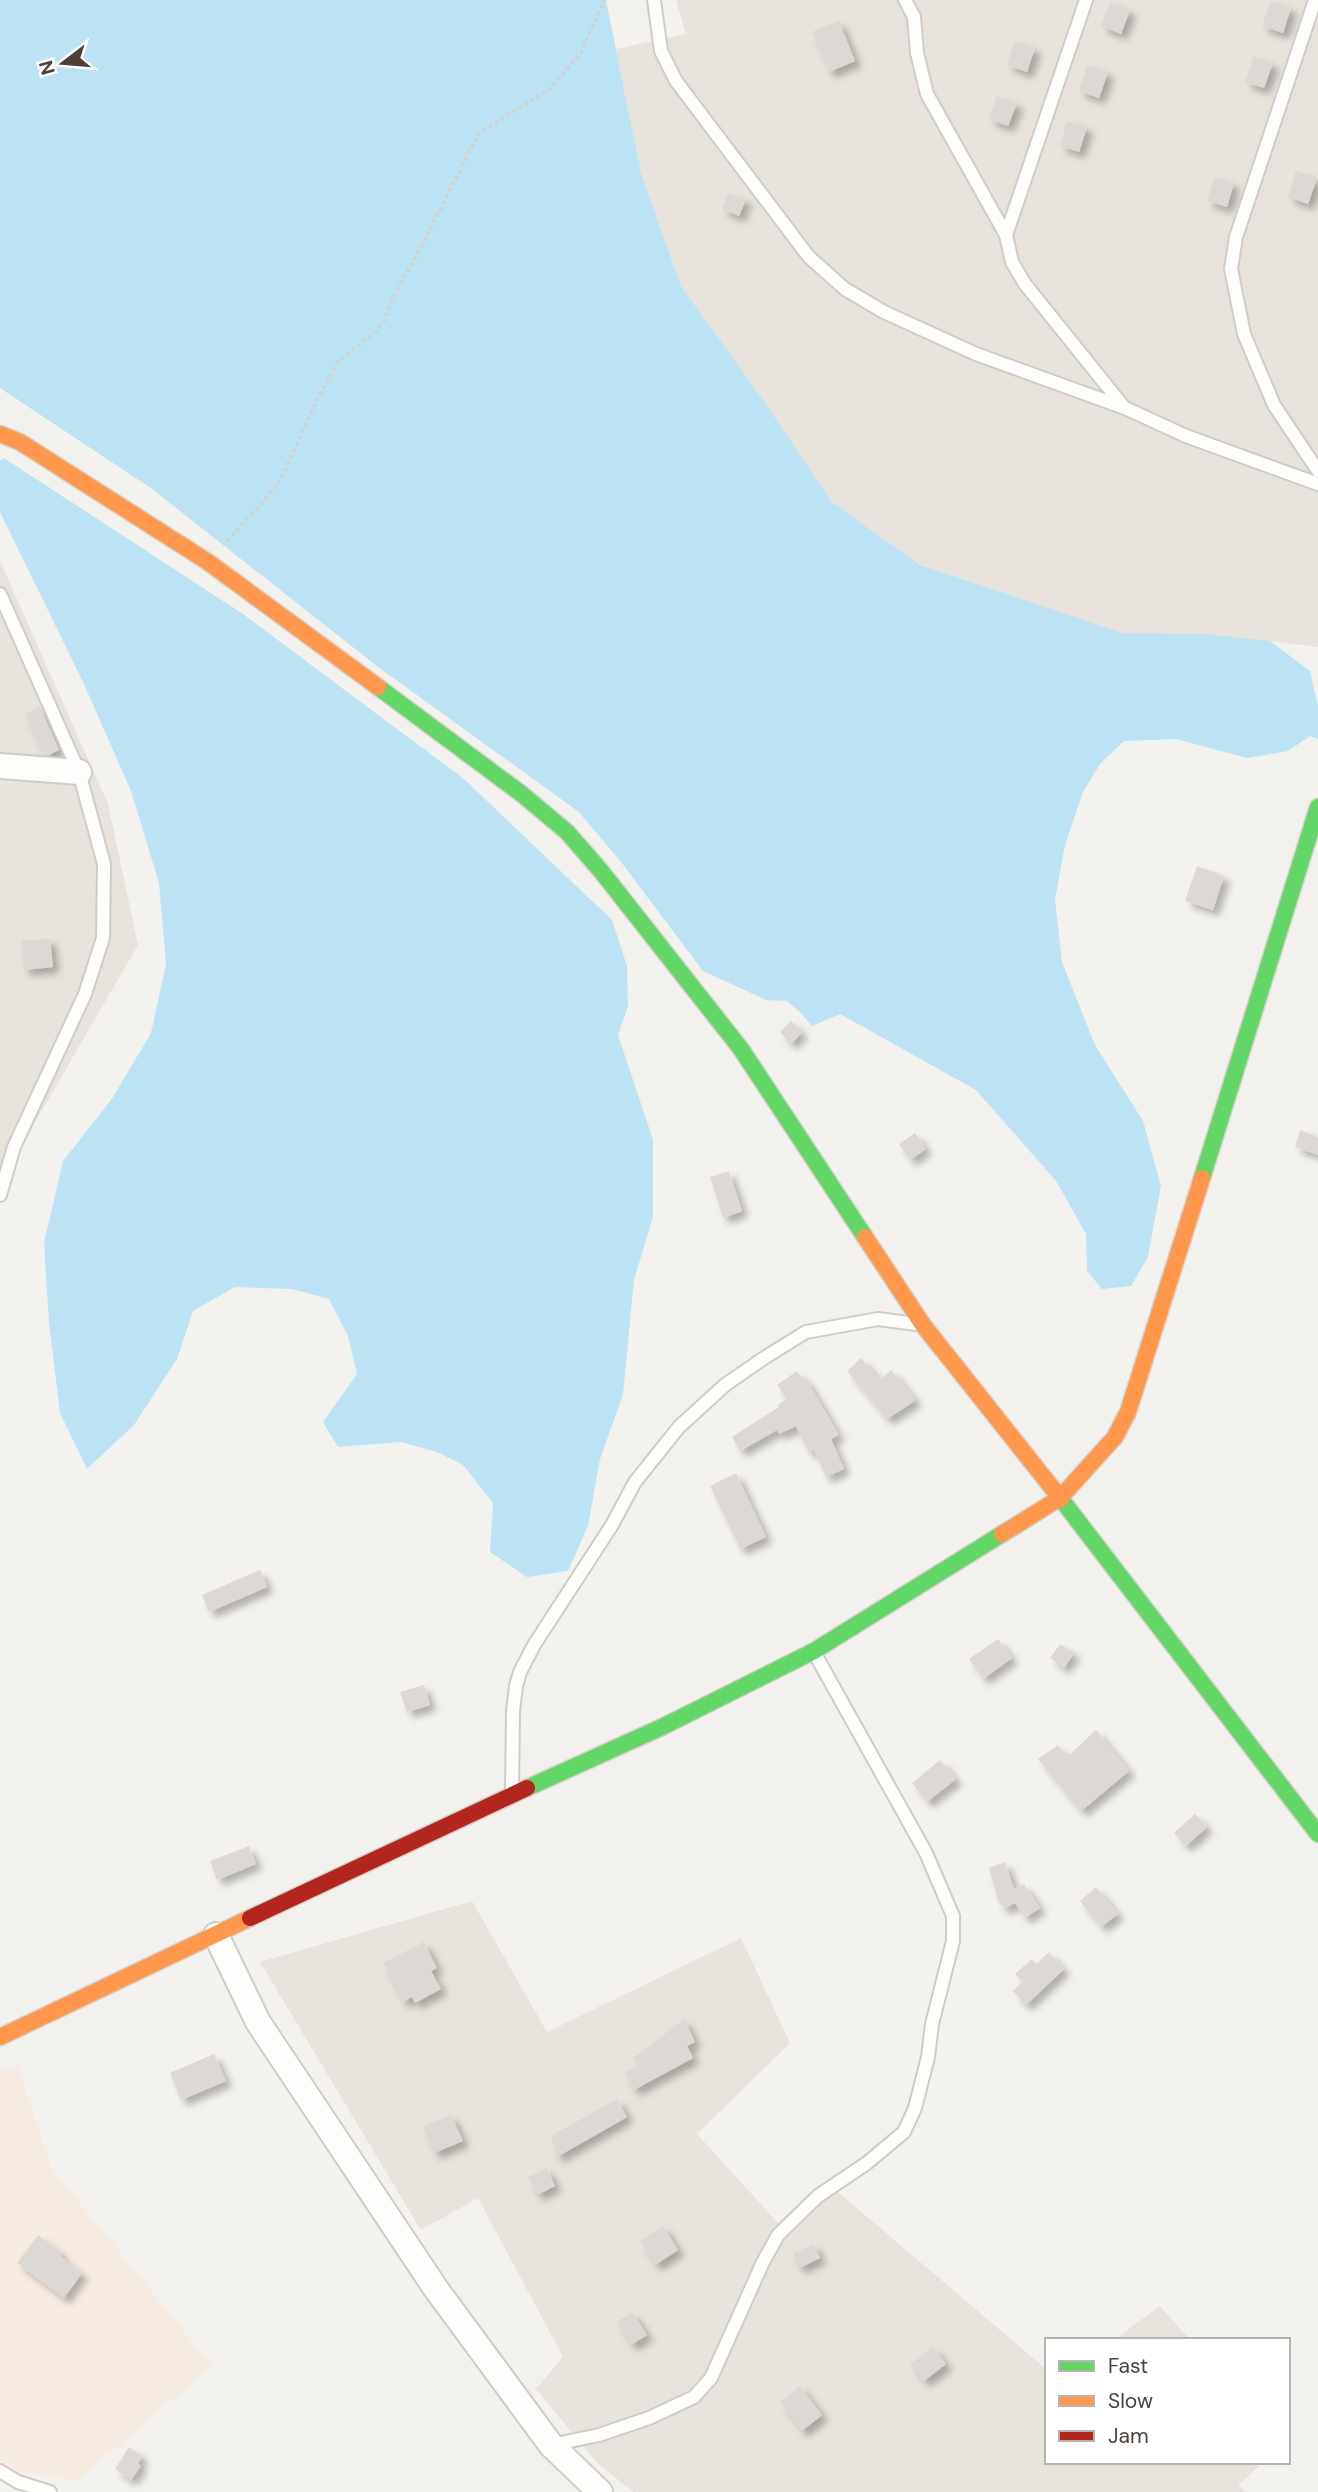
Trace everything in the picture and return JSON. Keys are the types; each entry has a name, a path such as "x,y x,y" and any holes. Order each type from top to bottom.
{"street":[{"path":"0,434 20,442 208,562 523,795 568,832 741,1049 923,1325 1060,1498 1318,1834"},
{"path":"0,766 79,772"},
{"path":"0,2037 511,1795 662,1727 814,1651 1060,1498 1115,1437 1128,1412 1318,807"},
{"path":"216,1935 258,2022 436,2289 551,2445 600,2492"}],"lane":[{"path":"654,0 662,51 676,81 809,257 845,289 884,312 976,354 1125,408 1186,436 1318,484"},
{"path":"905,0 914,17 917,53 927,93 1006,235 1012,262 1025,284 1125,408"},
{"path":"1006,235 1086,0"},
{"path":"1315,0 1236,237 1231,269 1244,334 1257,367 1274,405 1318,471"},
{"path":"0,594 79,772 104,864 103,939 85,994 14,1147 0,1195"},
{"path":"511,1795 513,1711 520,1672 534,1645 612,1525 635,1482 679,1427 725,1385 806,1332 878,1318 923,1325"},
{"path":"551,2445 599,2435 649,2418 694,2397 711,2378 763,2262 778,2235 818,2196 867,2163 904,2132 915,2108 953,1941 953,1916 926,1853 814,1651"},
{"path":"0,2471 18,2482 50,2492"}],"path":[{"path":"208,562 281,479 318,398 338,362 376,332 384,321 393,297 479,133 551,88 581,52 604,0"}],"shaded area":[{"path":"676,0 1318,0 1318,647 1270,641 1123,633 920,565 832,502 764,401 681,286 641,173 616,49 686,34"},
{"path":"0,561 108,804 138,945 34,1124 0,1190"},
{"path":"472,1901 547,2032 741,1938 790,2043 697,2134 778,2223 838,2192 1045,2368 1045,2464 1262,2464 1238,2485 1245,2492 634,2492 599,2465 536,2389 563,2357 478,2198 421,2230 260,1962"},
{"path":"17,2065 52,2169 212,2366 77,2481 19,2472 0,2461 0,2072"},
{"path":"1160,2306 1188,2338 1117,2338"}],"water":[{"path":"0,0 606,0 641,173 681,286 764,401 832,502 920,565 1123,633 1206,634 1270,641 1310,671 1318,706 1318,739 1310,736 1288,751 1247,758 1176,739 1124,741 1100,764 1083,792 1065,845 1055,900 1062,962 1095,1045 1143,1121 1161,1186 1148,1257 1131,1286 1102,1289 1087,1271 1086,1234 1056,1181 976,1090 840,1014 812,1026 787,1001 766,1000 703,971 621,862 579,812 378,667 152,489 0,388"},
{"path":"4,458 243,614 464,779 612,920 627,966 628,1006 618,1035 653,1140 653,1217 634,1280 623,1395 600,1459 588,1526 568,1571 527,1577 490,1552 493,1503 463,1465 437,1452 401,1442 338,1447 323,1422 357,1374 348,1336 329,1299 292,1289 235,1287 193,1311 177,1359 134,1425 87,1469 60,1413 49,1323 44,1243 63,1161 111,1100 151,1033 166,964 159,883 131,791 83,682 0,512 0,460"}],"building":[{"path":"1271,1 1291,8 1283,33 1262,26"},
{"path":"1110,2 1130,10 1121,34 1101,26"},
{"path":"839,21 855,61 829,72 812,32"},
{"path":"1015,41 1035,48 1027,72 1007,65"},
{"path":"1254,56 1273,63 1264,88 1245,82"},
{"path":"1087,65 1108,72 1099,98 1079,91"},
{"path":"997,96 1017,103 1008,126 989,119"},
{"path":"1067,121 1087,127 1079,152 1060,146"},
{"path":"1296,171 1317,178 1308,204 1288,197"},
{"path":"1214,177 1234,183 1227,207 1207,201"},
{"path":"728,193 746,199 739,216 722,209"},
{"path":"40,707 59,750 49,755 43,754 25,714"},
{"path":"1197,866 1224,876 1213,910 1185,901"},
{"path":"50,939 53,967 24,970 21,941"},
{"path":"791,1021 802,1032 791,1044 780,1032"},
{"path":"1300,1130 1318,1137 1318,1155 1295,1147"},
{"path":"915,1133 926,1149 910,1160 899,1144"},
{"path":"729,1171 742,1211 723,1218 710,1177"},
{"path":"861,1358 880,1380 891,1370 916,1400 887,1419 847,1371"},
{"path":"797,1371 803,1380 806,1379 839,1435 831,1439 844,1469 826,1477 814,1450 809,1453 796,1426 779,1434 777,1430 740,1451 732,1437 787,1399 777,1385"},
{"path":"736,1473 766,1537 740,1549 710,1486"},
{"path":"260,1570 267,1587 209,1612 202,1595"},
{"path":"998,1639 1012,1658 983,1679 969,1659"},
{"path":"1060,1644 1074,1653 1064,1668 1050,1658"},
{"path":"424,1685 430,1705 407,1712 400,1692"},
{"path":"1096,1730 1129,1771 1081,1811 1038,1759 1058,1745 1067,1757"},
{"path":"940,1760 956,1779 927,1802 912,1783"},
{"path":"1195,1814 1207,1827 1186,1846 1174,1833"},
{"path":"249,1846 256,1864 217,1880 210,1861"},
{"path":"1005,1862 1014,1889 1024,1884 1040,1908 1025,1918 1015,1903 1004,1909 999,1903 989,1868"},
{"path":"1096,1887 1118,1914 1101,1927 1080,1901"},
{"path":"424,1942 437,1968 431,1971 441,1989 415,2003 412,1997 403,2002 383,1963"},
{"path":"1049,1952 1064,1969 1026,2005 1013,1991 1022,1982 1015,1974 1032,1959 1036,1964"},
{"path":"684,2019 695,2042 687,2046 693,2058 634,2090 625,2073 638,2065 633,2058"},
{"path":"214,2054 226,2081 181,2100 170,2073"},
{"path":"617,2099 627,2117 557,2157 551,2136"},
{"path":"451,2115 463,2141 434,2153 423,2127"},
{"path":"547,2168 555,2186 537,2195 528,2177"},
{"path":"663,2226 678,2250 655,2265 640,2241"},
{"path":"38,2235 82,2273 64,2298 17,2263"},
{"path":"814,2244 820,2258 799,2268 793,2253"},
{"path":"632,2312 647,2335 631,2345 617,2322"},
{"path":"933,2347 946,2364 924,2381 910,2364"},
{"path":"800,2386 822,2415 802,2431 780,2402"},
{"path":"129,2447 142,2456 138,2463 141,2466 131,2480 115,2469"}],"traffic: fast":[{"path":"378,687 523,795 567,832 601,871 741,1049 865,1237"},
{"path":"1202,1178 1318,807"},
{"path":"1061,1499 1318,1834"},
{"path":"527,1788 662,1727 814,1651 1002,1534"}],"traffic: slow":[{"path":"0,434 20,442 208,562 378,687"},
{"path":"1002,1534 1060,1498 1115,1437 1128,1412 1202,1178"},
{"path":"865,1237 923,1325 1061,1499"},
{"path":"0,2037 250,1918"}],"traffic: jam":[{"path":"250,1918 527,1788"}]}
